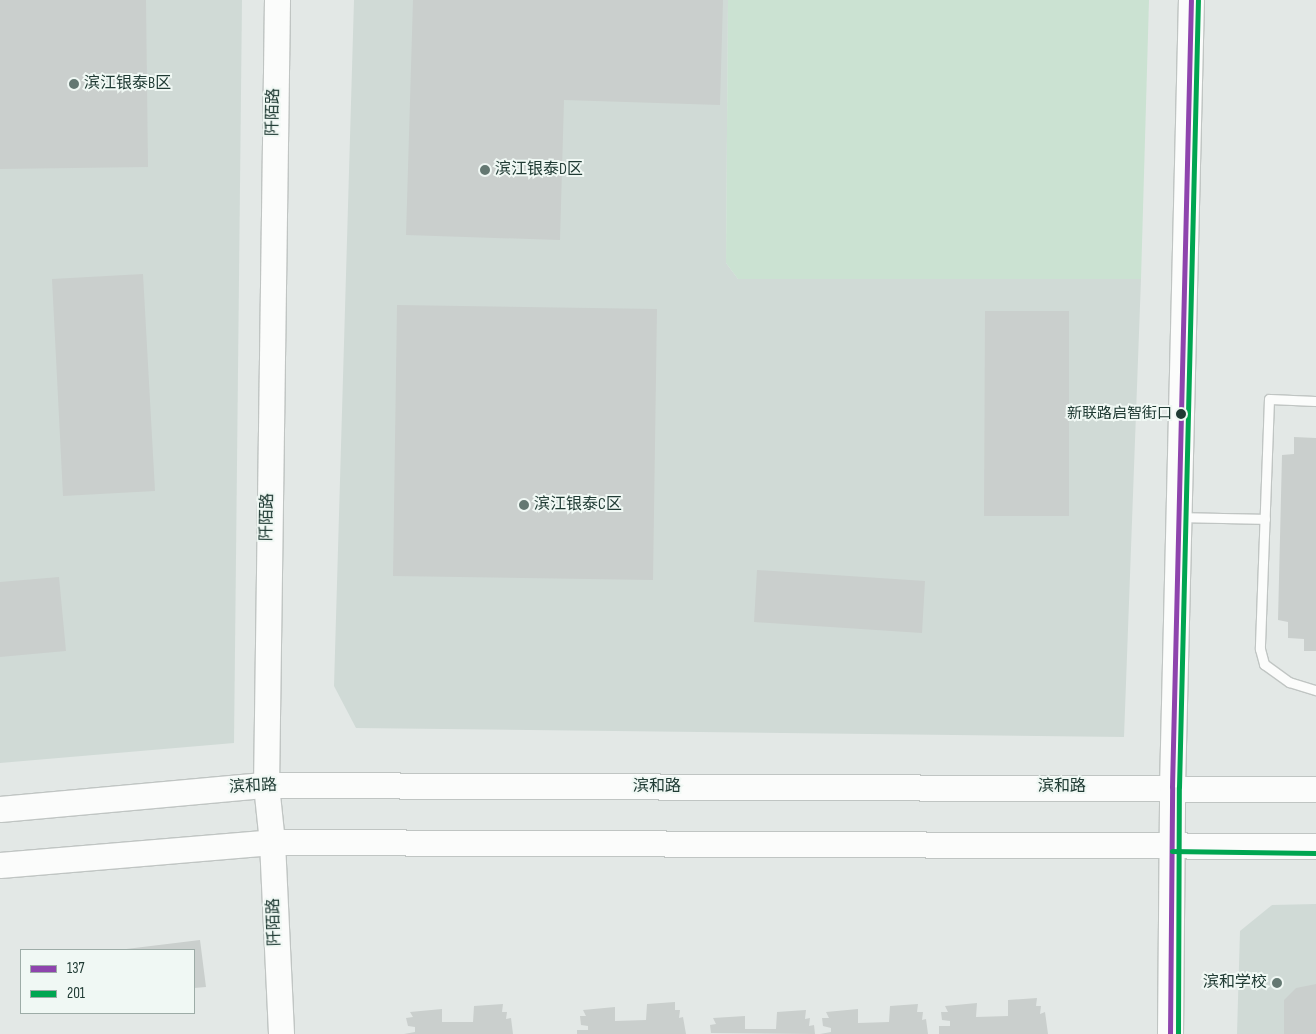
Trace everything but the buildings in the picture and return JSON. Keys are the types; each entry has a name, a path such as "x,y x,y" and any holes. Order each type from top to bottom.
{"main road":[{"name":"阡陌路","path":"276,0 266,785 272,842 281,1034"},
{"path":"1170,1034 1172,787 1191,0"},
{"name":"滨和路","path":"0,808 266,785 1316,789"},
{"path":"0,865 272,842 701,846 1172,844 1316,846"}],"lane":[{"path":"1316,401 1269,400 1260,649 1264,664 1289,682 1316,690"},
{"path":"1178,517 1265,519"}],"shaded area":[{"path":"0,0 242,0 234,743 0,763"},
{"path":"354,0 728,0 726,263 738,279 1141,279 1124,737 356,728 334,686"},
{"name":"滨和学校","path":"1316,904 1316,1034 1237,1034 1240,931 1272,905"}],"green space":[{"path":"728,0 1149,0 1141,279 738,279 726,263"}],"transit line":[{"name":"137","path":"1170,1034 1172,787 1191,0"},
{"name":"201","path":"1178,1034 1179,787 1198,0"},
{"name":"201","path":"1172,851 1316,853"}],"place":[{"name":"滨江银泰B区","path":"74,84"},
{"name":"滨江银泰D区","path":"485,170"},
{"name":"新联路启智街口","path":"1181,414"},
{"name":"滨江银泰C区","path":"524,505"},
{"name":"滨和学校","path":"1277,983"}]}
